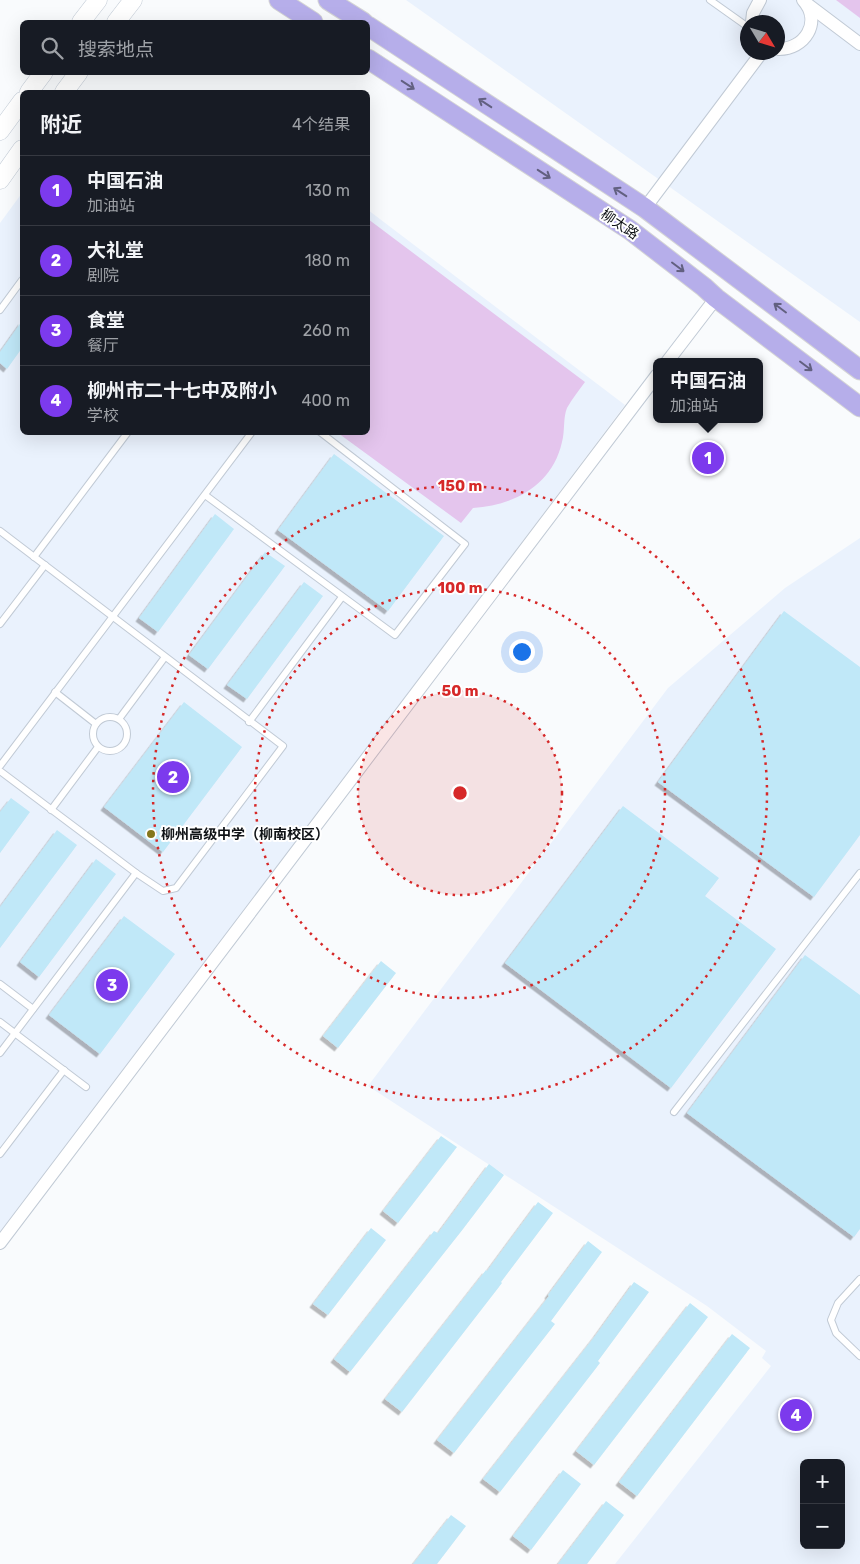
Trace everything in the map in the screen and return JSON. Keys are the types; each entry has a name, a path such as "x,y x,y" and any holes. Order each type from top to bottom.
{"main road":[{"path":"83,20 98,0"},
{"path":"118,20 133,0"},
{"path":"279,0 310,20"},
{"path":"328,0 360,20"},
{"name":"柳太路","path":"370,27 645,208 860,370"},
{"name":"柳太路","path":"370,60 630,230 860,407"},
{"path":"30,90 42,75"},
{"path":"66,90 77,75"},
{"path":"0,131 20,104"},
{"path":"0,180 20,152"}],"street":[{"path":"753,15 760,0"},
{"path":"805,2 860,44"},
{"path":"785,49 803,41 809,32 811,23 810,13 805,2"},
{"path":"645,208 756,60"},
{"path":"670,358 716,298"},
{"path":"0,1243 653,380"}],"lane":[{"path":"710,0 740,21"},
{"path":"0,310 20,283"},
{"path":"34,557 126,435"},
{"path":"0,766 250,435"},
{"path":"204,495 395,635 465,544 324,435"},
{"path":"0,531 282,746 187,875 176,888 163,891 136,873 0,771"},
{"path":"0,624 45,565"},
{"path":"249,722 342,597"},
{"path":"119,719 165,657"},
{"path":"55,692 96,724"},
{"path":"103,718 119,719 127,729 126,740 123,746 108,752 98,747 93,737 96,724 103,718"},
{"path":"51,810 98,747"},
{"path":"0,1053 136,873"},
{"path":"674,1112 860,873"},
{"path":"0,984 33,1009"},
{"path":"0,1022 86,1087"},
{"path":"0,1154 64,1070"},
{"path":"860,1279 838,1303 830,1320 836,1333 860,1356"}],"shaded area":[{"path":"406,0 860,0 860,322"},
{"path":"836,0 860,0 860,18"},
{"name":"柳州高级中学（柳南校区）","path":"20,196 20,435 370,435 370,212 625,405 0,1235 0,223"},
{"path":"370,221 585,382 567,408 563,438 557,457 550,470 529,490 517,497 503,503 473,508 461,523 341,435 370,435"},
{"path":"860,538 860,1564 615,1564 771,1366 762,1358 766,1351 707,1306 368,1086 668,688 785,588"}],"building":[{"path":"20,324 20,351 7,369 0,363 0,352"},
{"path":"334,454 444,536 388,611 278,530"},
{"path":"215,514 234,529 158,632 139,618"},
{"path":"265,552 285,566 208,669 189,655"},
{"path":"304,582 323,596 247,699 227,685"},
{"path":"784,611 860,667 860,835 814,897 658,782"},
{"path":"184,702 242,747 163,852 104,807"},
{"path":"11,798 30,812 0,853 0,812"},
{"path":"623,806 719,878 705,896 776,949 671,1088 505,963"},
{"path":"57,830 77,845 0,948 0,907"},
{"path":"96,859 116,874 39,977 20,962"},
{"path":"124,916 175,954 100,1054 49,1015"},
{"path":"805,955 860,995 860,1229 854,1237 687,1113"},
{"path":"381,961 396,973 338,1048 323,1036"},
{"path":"441,1136 457,1147 398,1223 383,1211"},
{"path":"489,1164 504,1175 350,1372 334,1359 434,1231 438,1233"},
{"path":"538,1202 553,1213 502,1283 402,1412 385,1399 487,1271"},
{"path":"371,1228 386,1240 328,1315 313,1304"},
{"path":"588,1241 602,1252 551,1321 555,1324 454,1453 437,1440 549,1296"},
{"path":"634,1282 649,1292 598,1361 600,1363 500,1492 483,1479 595,1336"},
{"path":"690,1303 708,1317 594,1465 576,1451"},
{"path":"732,1334 750,1348 637,1496 619,1482"},
{"path":"563,1470 581,1484 531,1550 513,1536"},
{"path":"606,1501 624,1515 587,1564 558,1564"},
{"path":"451,1515 466,1526 437,1564 413,1564"}],"place":[{"name":"中国石油","path":"708,458"},
{"name":"大礼堂","path":"173,777"},
{"name":"柳州高级中学（柳南校区）","path":"151,834"},
{"name":"食堂","path":"112,985"},
{"name":"柳州市二十七中及附小","path":"796,1415"}]}
